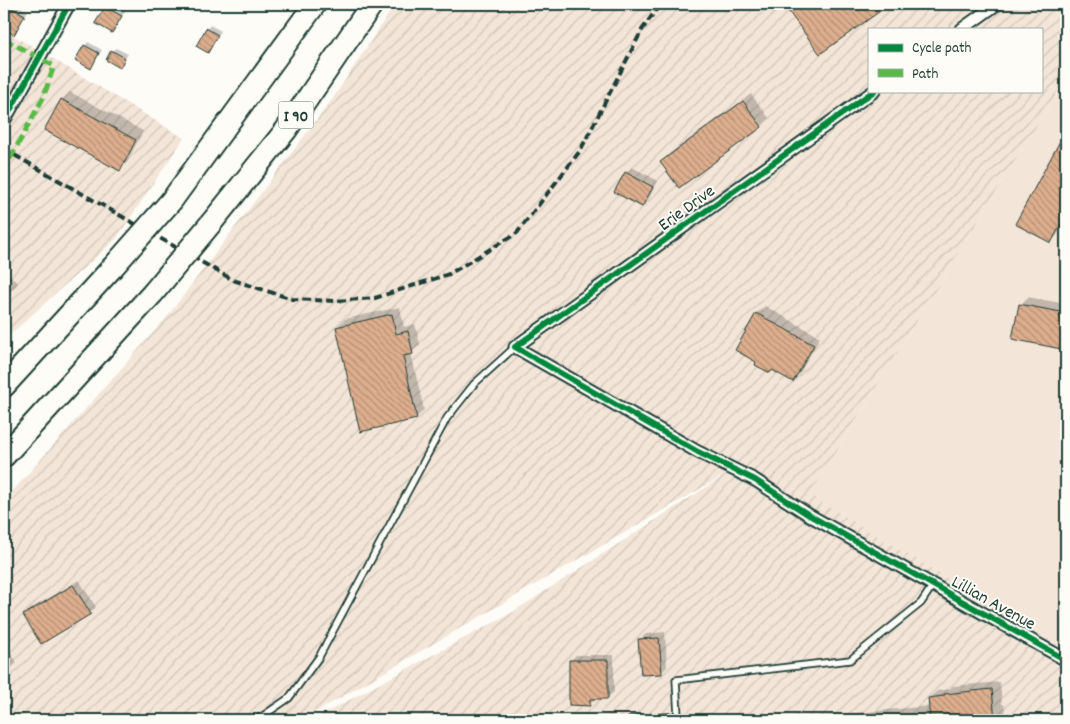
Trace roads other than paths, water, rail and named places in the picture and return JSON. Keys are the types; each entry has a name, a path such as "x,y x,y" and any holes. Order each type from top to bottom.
{"highway":[{"path":"4,386 172,200 315,4"},
{"name":"I 90","path":"4,456 152,293 212,222 286,130 372,4"}],"street":[{"path":"4,121 69,4"},
{"path":"963,28 997,4"},
{"name":"Erie Drive","path":"515,347 873,92"},
{"name":"Lillian Avenue","path":"515,347 698,452 755,480 809,515 1066,660"}],"lane":[{"path":"4,96 14,102"},
{"path":"257,720 289,698 319,657 447,418 474,384 515,347"},
{"path":"631,720 678,716 676,680 850,660 921,602 933,585"}],"railway":[{"path":"4,149 233,280 292,299 335,301 375,298 449,274 517,233 580,151 642,30 660,4"}]}
